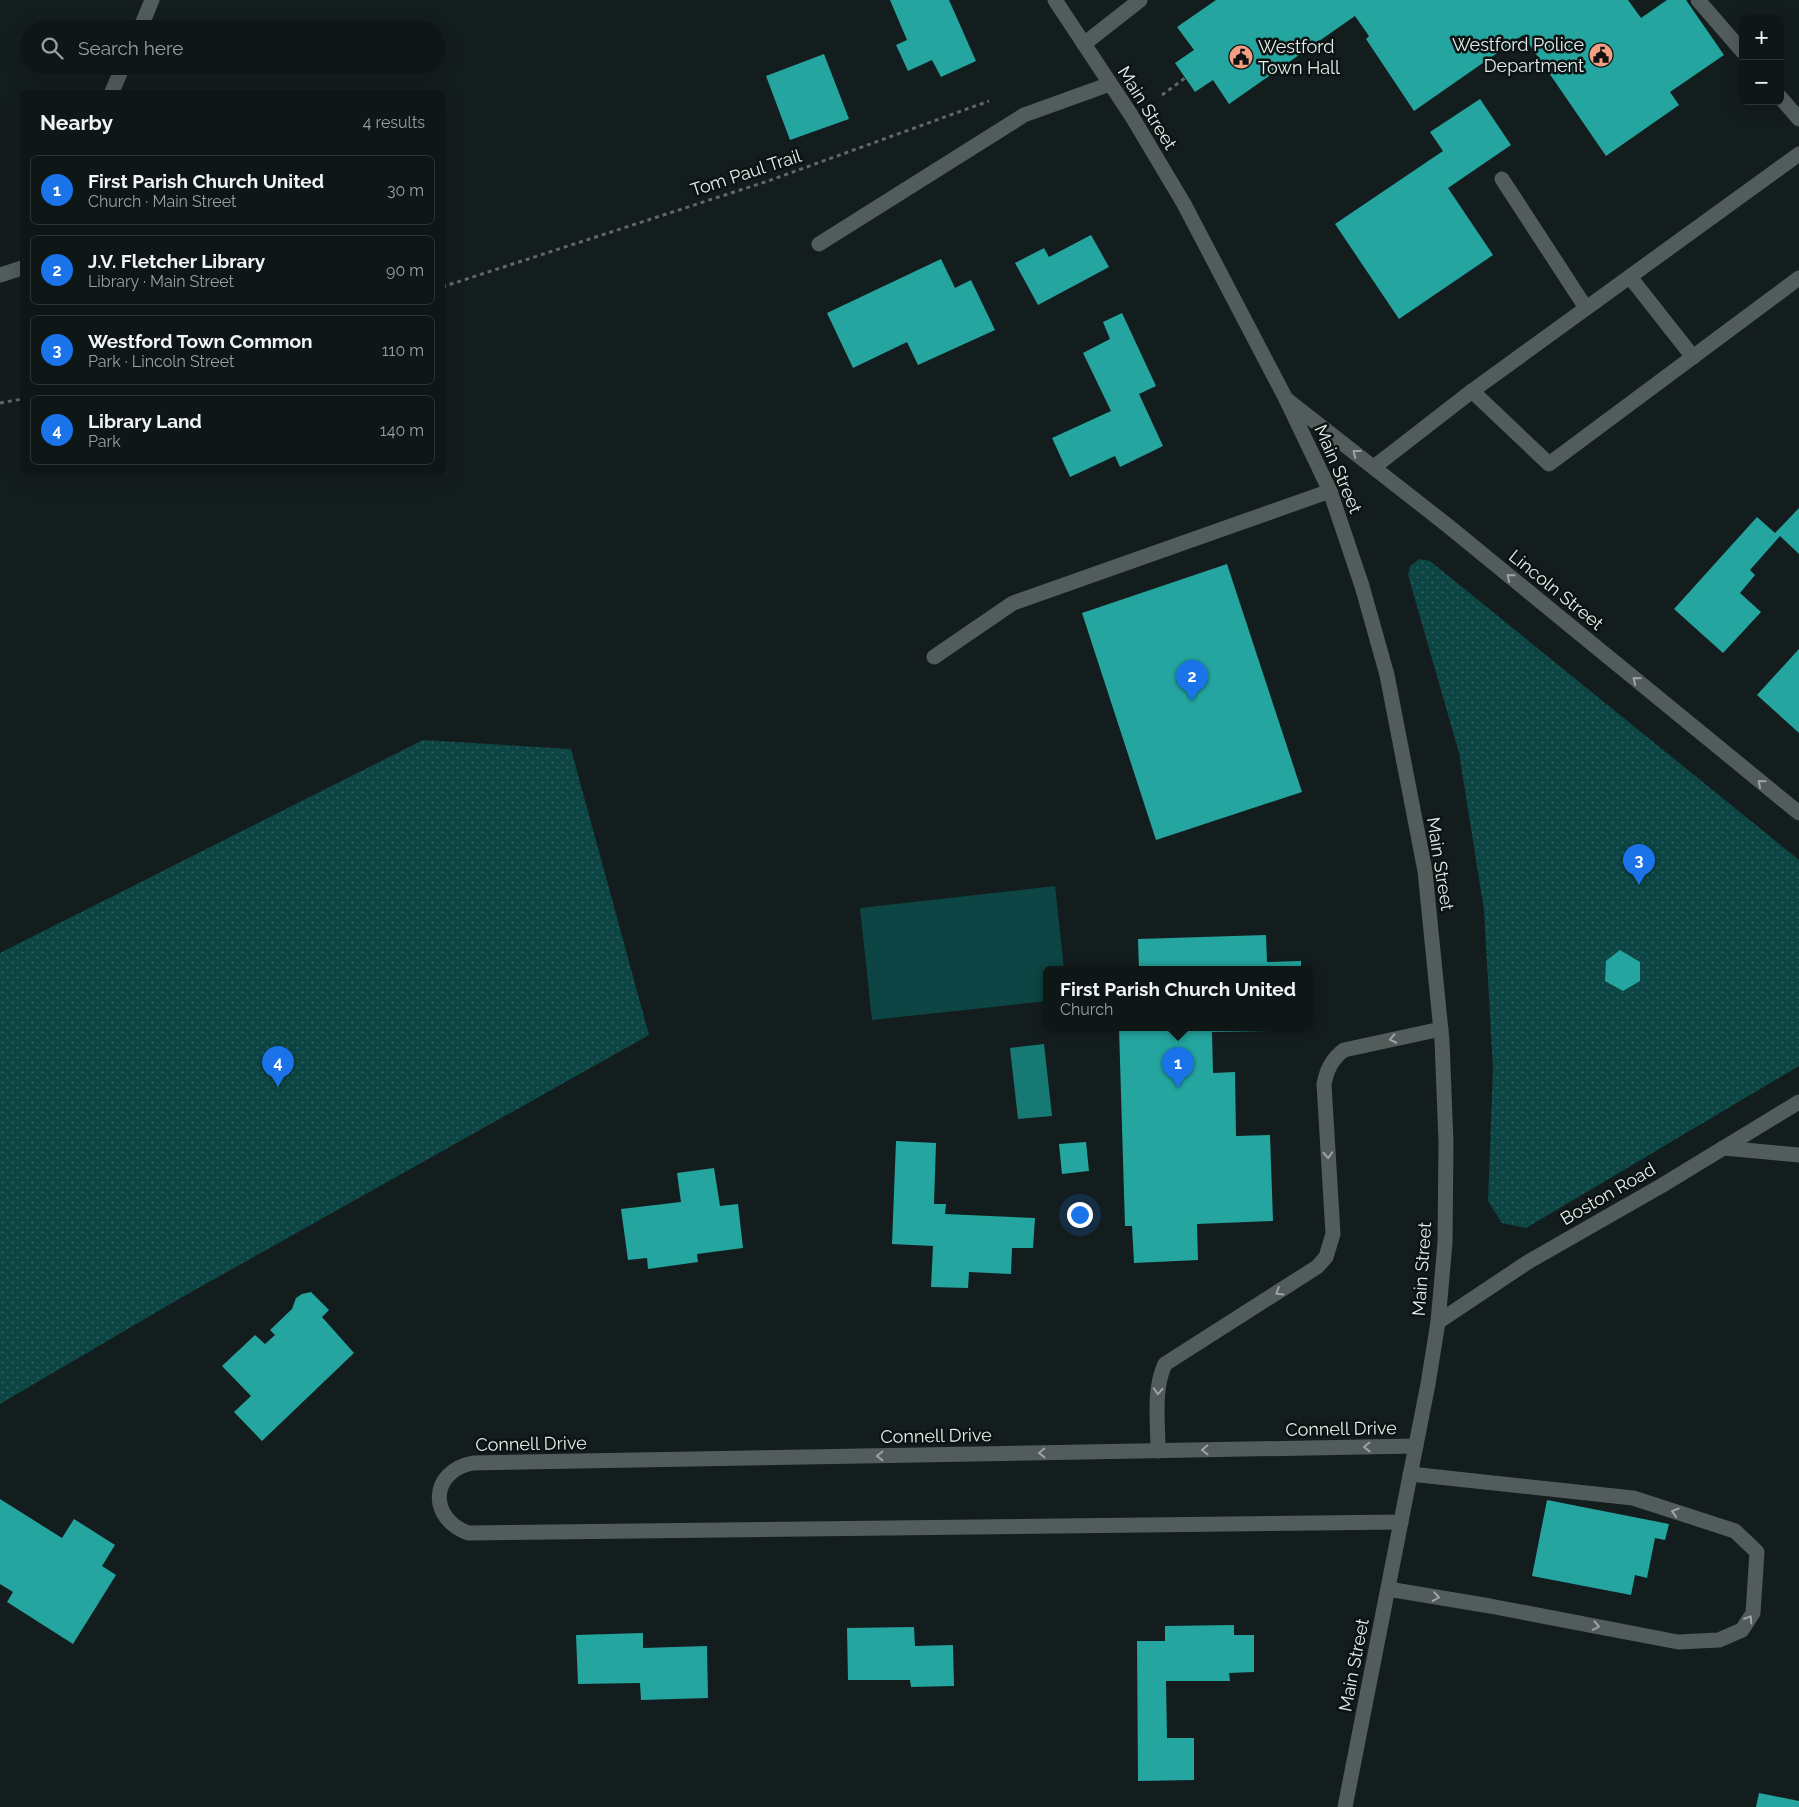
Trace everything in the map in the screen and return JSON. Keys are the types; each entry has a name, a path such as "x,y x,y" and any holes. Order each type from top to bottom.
{"street":[{"path":"144,20 152,0"},
{"name":"Main Street","path":"1055,0 1110,84 1184,204 1286,399 1330,491 1362,586 1387,675 1425,871 1441,1029 1446,1142 1445,1243 1438,1322 1346,1807"},
{"path":"1084,44 1140,0"},
{"path":"1698,0 1739,47"},
{"path":"113,90 119,75"},
{"path":"819,244 1024,115 1110,84"},
{"path":"1784,102 1799,119"},
{"path":"1374,467 1472,391 1799,154"},
{"path":"1502,179 1586,308"},
{"path":"0,276 20,269"},
{"path":"1630,277 1693,357"},
{"path":"1472,391 1549,464 1799,278"},
{"name":"Lincoln Street","path":"1286,399 1374,467 1799,813"},
{"path":"934,657 1013,603 1330,491"},
{"path":"1158,1451 1158,1391 1160,1375 1165,1364 1317,1267 1326,1257 1333,1234 1324,1084 1326,1074 1334,1057 1344,1050 1441,1029"},
{"name":"Boston Road","path":"1438,1322 1528,1262 1799,1102"},
{"path":"1723,1148 1799,1155"},
{"name":"Connell Drive","path":"1401,1522 468,1533 457,1529 447,1522 439,1501 440,1490 452,1471 462,1465 473,1463 1416,1446"},
{"path":"1388,1589 1490,1606 1678,1642 1719,1640 1742,1630 1753,1613 1757,1552 1735,1530 1632,1498 1410,1474"}],"path":[{"path":"1162,95 1185,78"},
{"name":"Tom Paul Trail","path":"445,285 768,181 993,99"},
{"path":"0,403 20,399"}],"shaded area":[{"path":"1419,559 1430,561 1799,860 1799,1066 1526,1228 1502,1223 1488,1201 1493,1069 1484,910 1459,753 1408,575 1410,566"},
{"path":"423,740 571,749 649,1035 177,1300 0,1404 0,953"},
{"path":"1055,886 1064,966 1043,966 1043,1001 872,1020 860,908"},
{"path":"1044,1044 1052,1116 1018,1119 1010,1048"}],"building":[{"path":"890,0 949,0 976,61 941,77 932,60 908,71 896,45 907,40"},
{"path":"1216,0 1628,0 1641,18 1667,0 1686,0 1724,55 1670,92 1679,105 1606,156 1523,35 1414,111 1366,39 1369,36 1355,16 1229,104 1213,80 1195,92 1175,63 1194,50 1177,27"},
{"path":"824,54 849,119 790,140 766,76"},
{"path":"1480,99 1511,145 1448,188 1493,255 1399,319 1335,224 1443,151 1430,132"},
{"path":"1091,235 1109,267 1038,305 1015,263 1044,248 1049,257"},
{"path":"941,259 955,288 971,280 995,330 918,365 907,342 853,368 827,313"},
{"path":"1122,313 1156,386 1139,394 1163,446 1120,467 1115,456 1070,477 1052,438 1111,411 1083,353 1110,339 1103,322"},
{"path":"1799,508 1799,554 1780,536 1750,570 1755,575 1740,593 1761,612 1723,653 1674,609 1757,517 1775,533"},
{"path":"1227,564 1302,792 1156,840 1082,613"},
{"path":"1799,649 1799,733 1757,695"},
{"path":"1266,935 1267,962 1301,961 1301,966 1139,966 1138,939"},
{"path":"1620,950 1640,962 1640,981 1623,991 1605,981 1606,961"},
{"path":"1119,1031 1270,1031 1212,1032 1213,1073 1235,1072 1236,1136 1270,1135 1273,1221 1197,1224 1198,1260 1134,1263 1132,1226 1125,1226"},
{"path":"896,1141 936,1143 934,1204 946,1204 945,1214 1035,1218 1033,1248 1012,1248 1011,1274 969,1272 968,1288 931,1287 933,1246 892,1244"},
{"path":"1086,1142 1089,1171 1062,1174 1059,1144"},
{"path":"714,1168 720,1206 738,1204 743,1248 697,1254 698,1262 648,1269 647,1258 628,1260 621,1209 681,1202 677,1173"},
{"path":"311,1292 329,1310 322,1317 354,1353 262,1441 234,1412 251,1396 222,1366 255,1335 265,1344 275,1335 270,1330 292,1309 296,1298"},
{"path":"0,1499 62,1538 74,1519 115,1545 102,1566 116,1575 73,1644 7,1602 13,1592 0,1584"},
{"path":"1547,1500 1669,1524 1665,1540 1655,1538 1647,1578 1635,1575 1631,1595 1532,1576"},
{"path":"1234,1625 1234,1635 1254,1635 1254,1672 1229,1673 1230,1681 1166,1681 1167,1738 1194,1738 1194,1780 1138,1781 1137,1641 1165,1641 1165,1626"},
{"path":"914,1627 915,1646 953,1645 954,1686 911,1687 910,1680 848,1680 847,1628"},
{"path":"643,1633 643,1648 707,1646 708,1698 641,1700 640,1683 578,1684 576,1635"},
{"path":"1759,1793 1799,1801 1799,1807 1756,1807"}],"place":[{"name":"Westford Police Department","path":"1601,55"},
{"name":"Westford Town Hall","path":"1241,57"},
{"name":"J.V. Fletcher Library","path":"1192,701"},
{"name":"Westford Town Common","path":"1639,885"},
{"name":"Library Land","path":"278,1087"},
{"name":"First Parish Church United","path":"1178,1088"}]}
